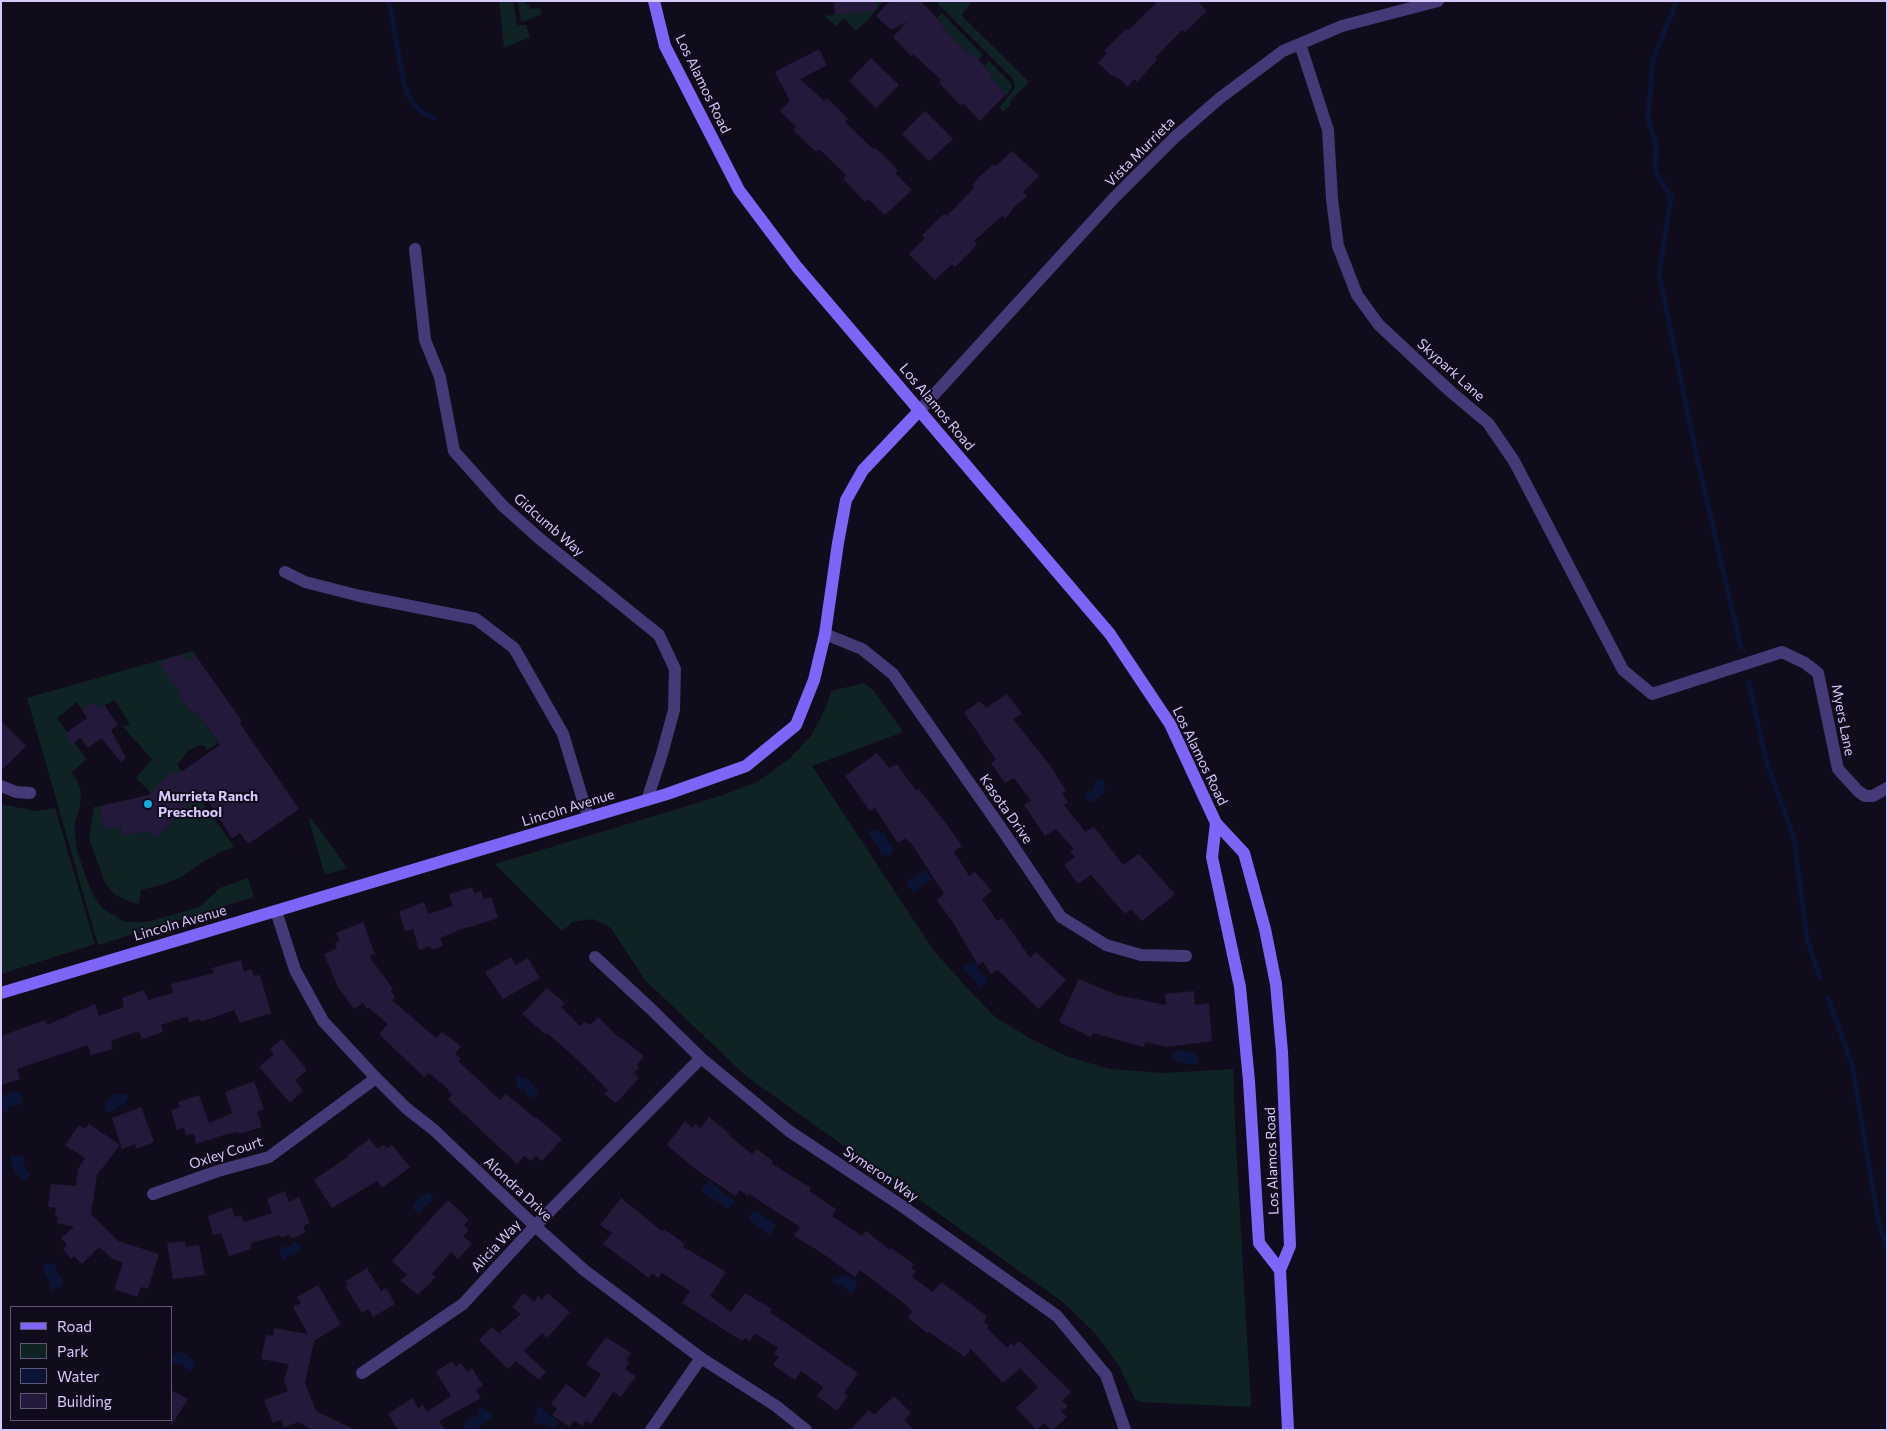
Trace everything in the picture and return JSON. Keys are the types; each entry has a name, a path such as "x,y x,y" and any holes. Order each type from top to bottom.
{"main road":[{"name":"Los Alamos Road","path":"654,1 665,46 739,190 797,267 1110,634 1170,724 1216,823 1244,853 1265,929 1276,984 1282,1052 1290,1246 1280,1270 1288,1430"},
{"name":"Lincoln Avenue","path":"1,993 588,818 746,766 796,725 814,680 825,634 846,500 862,470 920,410"},
{"name":"Los Alamos Road","path":"1216,823 1212,857 1240,987 1249,1081 1259,1243 1280,1270"}],"street":[{"name":"Vista Murrieta","path":"920,410 1114,198 1174,138 1228,92 1283,51 1342,26 1438,1"},
{"name":"Skypark Lane","path":"1300,44 1328,130 1332,199 1338,246 1357,295 1379,325 1450,392 1488,423 1514,461 1624,670 1652,694 1782,652"},
{"name":"Gidcumb Way","path":"414,249 425,340 440,377 454,451 503,506 540,539 659,634 674,669 674,710 647,800"},
{"path":"285,572 305,582 360,596 476,619 514,648 563,734 588,818"},
{"name":"Kasota Drive","path":"825,634 862,649 893,674 996,820 1061,917 1106,946 1141,955 1186,956"},
{"name":"Myers Lane","path":"1782,652 1806,663 1818,673 1838,768 1864,796 1873,796 1887,788"},
{"path":"1,786 16,792 30,793"},
{"name":"Alondra Drive","path":"276,911 294,970 323,1021 406,1108 434,1130 584,1270 702,1358 776,1406 806,1430"},
{"name":"Symeron Way","path":"595,957 701,1058 789,1131 902,1206 1057,1316 1106,1375 1125,1430"},
{"name":"Alicia Way","path":"362,1373 463,1304 535,1226 701,1058"},
{"name":"Oxley Court","path":"153,1194 218,1171 270,1157 376,1078"},
{"path":"651,1430 702,1358"}],"green space":[{"path":"499,1 513,1 517,25 526,25 530,37 504,48"},
{"path":"518,1 525,1 525,5 529,4 530,9 541,8 541,15 521,22"},
{"path":"872,1 883,1 856,31 844,18 836,26 824,16 855,12"},
{"path":"938,1 972,1 961,15 1029,82 1009,102 1011,104 1003,112 1000,107 1015,88 1013,79 937,3"},
{"path":"942,13 983,55 978,60 969,55 942,27 943,25 937,18"},
{"path":"989,61 1010,82 1012,88 1007,95 989,76 991,73 984,66"},
{"path":"193,651 196,656 168,675 181,694 179,696 192,714 197,712 218,743 207,750 205,746 199,745 189,750 177,765 234,847 201,863 182,877 141,890 139,904 114,894 105,883 89,838 94,807 100,806 104,829 121,826 122,834 148,831 156,838 196,798 171,773 151,793 136,778 152,759 123,727 130,724 114,700 100,709 94,702 82,710 77,702 57,718 86,759 71,773 78,781 81,793 80,806 74,825 77,851 91,891 102,908 125,922 147,922 201,906 220,888 248,878 254,897 98,945 27,698"},
{"path":"864,683 874,691 903,732 812,766 934,951 967,988 995,1017 1031,1039 1069,1057 1110,1069 1164,1073 1233,1069 1251,1407 1140,1402 1135,1399 1119,1366 1096,1334 1064,1303 747,1077 645,980 611,928 593,919 573,922 562,931 495,864 720,796 757,782 789,759 811,736 826,707 831,691"},
{"path":"1,804 37,811 55,808 95,944 1,974"},
{"path":"312,819 347,868 325,875 309,820"}],"water":[{"path":"1098,779 1104,781 1105,792 1093,802 1088,801 1085,798 1087,792 1093,790 1095,781"},
{"path":"870,830 878,830 885,834 886,839 893,846 892,854 886,856 881,854 878,846 868,833"},
{"path":"925,870 932,879 914,893 906,882 912,878 914,879"},
{"path":"973,962 978,965 979,970 988,981 980,988 967,972 962,969 965,965"},
{"path":"1177,1050 1195,1053 1198,1056 1198,1062 1195,1065 1174,1061 1171,1056"},
{"path":"518,1076 530,1080 531,1084 537,1089 537,1095 531,1098 527,1096 525,1090 518,1088 515,1080"},
{"path":"17,1091 23,1095 21,1104 8,1107 9,1110 3,1113 1,1096"},
{"path":"122,1093 128,1095 124,1105 118,1106 113,1112 105,1111 105,1103 112,1095"},
{"path":"18,1155 25,1158 24,1166 31,1174 25,1181 15,1173 10,1161 11,1156 15,1157"},
{"path":"709,1180 722,1193 735,1201 729,1209 701,1191"},
{"path":"428,1192 433,1196 433,1200 419,1213 413,1209 413,1206 419,1197"},
{"path":"753,1211 776,1225 772,1230 772,1235 750,1220 749,1216"},
{"path":"299,1243 301,1246 300,1250 285,1260 282,1259 282,1254 279,1253 281,1247 288,1247"},
{"path":"46,1263 54,1264 63,1279 61,1287 55,1288 53,1291 49,1288 50,1284 43,1269"},
{"path":"844,1275 858,1282 853,1293 850,1293 845,1287 832,1282 833,1278"},
{"path":"176,1352 184,1353 196,1364 189,1371 182,1365 173,1364 172,1357"},
{"path":"541,1406 543,1410 557,1420 556,1426 553,1428 534,1422 537,1408"},
{"path":"482,1407 492,1413 491,1419 479,1427 478,1430 465,1430 468,1419 478,1415"}],"building":[{"path":"834,1 876,1 876,10 835,15"},
{"path":"890,1 921,1 943,25 942,27 969,55 972,52 991,74 989,76 1006,94 980,121 963,103 961,106 939,83 941,80 913,54 911,56 893,37 907,22 891,30 876,16"},
{"path":"1158,1 1198,1 1207,11 1185,32 1182,30 1155,58 1157,60 1137,82 1134,79 1127,87 1119,78 1112,76 1098,63 1107,53 1104,51 1126,29 1128,31"},
{"path":"819,49 827,65 800,79 824,101 827,98 848,119 845,122 873,149 876,148 898,170 895,173 912,190 885,215 868,199 865,202 843,179 846,175 819,149 816,152 793,130 796,127 780,111 790,101 775,72"},
{"path":"871,58 899,85 876,108 849,81"},
{"path":"925,111 953,139 929,161 902,134"},
{"path":"1012,151 1039,176 1023,192 1027,196 1005,218 1002,216 974,241 977,245 955,267 952,264 935,280 909,254 925,238 922,235 944,214 947,216 974,188 972,186 980,176 994,164 996,166"},
{"path":"182,654 187,662 196,656 242,721 239,722 299,809 248,844 240,833 232,838 202,792 156,838 148,831 122,835 121,826 104,829 100,806 149,795 171,772 175,776 220,745 197,712 193,714 178,696 181,694 160,664 170,657 172,659"},
{"path":"1007,694 1022,714 1013,719 1052,768 1066,791 1062,793 1068,802 1064,805 1085,832 1094,827 1123,865 1139,854 1175,894 1142,921 1131,909 1125,914 1091,875 1078,884 1064,865 1075,857 1070,851 1074,849 1056,829 1045,836 1024,805 1031,801 1014,778 1005,783 991,763 996,760 964,712 980,701 986,708"},
{"path":"94,702 100,709 105,706 118,725 111,730 126,758 121,762 101,738 88,748 81,738 72,744 66,733 87,718 82,710"},
{"path":"1,721 26,746 1,771"},
{"path":"877,753 889,768 897,764 916,791 919,789 962,846 954,852 969,876 975,872 992,891 982,899 997,921 1002,918 1030,958 1036,952 1066,980 1039,1009 998,970 991,974 983,962 978,965 954,924 937,900 944,894 912,844 905,838 898,843 875,808 870,811 845,776"},
{"path":"472,887 474,893 481,891 484,899 491,897 498,918 467,927 440,938 443,946 432,950 430,946 419,950 413,929 405,931 399,912 424,902 428,914 453,906 449,894"},
{"path":"363,922 375,954 369,956 393,989 391,991 395,998 392,1000 436,1038 442,1032 461,1046 455,1054 461,1059 459,1062 500,1100 506,1094 562,1139 542,1161 536,1156 531,1161 524,1156 517,1164 448,1099 452,1095 449,1090 429,1073 424,1077 379,1034 388,1024 369,1008 367,1009 363,1003 354,1009 338,987 324,954 337,948 335,943 340,941 336,933"},
{"path":"511,957 516,965 528,958 540,978 503,999 485,972"},
{"path":"241,960 244,972 251,969 254,976 260,975 271,1013 240,1023 234,1010 201,1022 200,1019 189,1022 188,1016 161,1025 163,1032 142,1039 139,1031 111,1041 113,1049 91,1055 88,1045 17,1069 20,1079 1,1085 1,1036 45,1020 47,1025 95,1004 99,1016 124,1007 122,998 144,990 148,1000 173,993 171,984 214,973 212,968"},
{"path":"1079,979 1117,995 1166,1005 1165,994 1194,991 1195,1005 1209,1003 1212,1041 1166,1047 1145,1042 1144,1047 1093,1033 1091,1037 1059,1022"},
{"path":"547,988 565,1003 561,1007 580,1026 585,1022 590,1025 598,1017 619,1038 644,1056 634,1073 639,1078 616,1103 604,1094 608,1090 580,1062 522,1014"},
{"path":"282,1039 307,1070 295,1081 303,1090 290,1103 259,1067 274,1054 270,1049"},
{"path":"254,1081 264,1109 257,1112 262,1127 239,1134 238,1132 230,1133 196,1144 194,1134 186,1135 184,1128 177,1130 171,1110 180,1107 178,1102 199,1095 209,1123 232,1113 225,1092"},
{"path":"141,1107 154,1142 136,1149 135,1144 122,1149 112,1118"},
{"path":"709,1117 752,1154 757,1149 773,1161 771,1163 811,1188 809,1191 836,1209 832,1216 862,1236 866,1231 890,1250 891,1248 914,1264 911,1268 916,1271 912,1277 933,1292 941,1282 987,1316 984,1322 989,1326 987,1328 1007,1348 1011,1343 1014,1346 1019,1341 1071,1392 1062,1401 1068,1406 1061,1411 1067,1417 1052,1430 1044,1423 1037,1430 1016,1408 1038,1387 1020,1368 1003,1383 971,1349 965,1357 929,1332 927,1333 908,1318 912,1312 907,1306 860,1270 855,1277 822,1253 794,1236 800,1227 749,1194 748,1196 740,1190 735,1196 693,1167 667,1145 685,1121 692,1128 695,1124 701,1128"},
{"path":"89,1124 120,1145 97,1175 91,1214 118,1241 159,1254 148,1289 141,1287 137,1297 114,1289 123,1263 113,1259 99,1247 82,1264 74,1256 71,1259 63,1249 67,1245 61,1238 74,1227 57,1223 58,1217 55,1216 56,1208 48,1207 51,1184 76,1186 78,1169 85,1158 65,1145 79,1125 85,1129"},
{"path":"369,1139 378,1149 383,1145 387,1148 392,1145 410,1167 382,1188 377,1181 332,1208 314,1180 349,1156"},
{"path":"285,1191 289,1202 299,1197 310,1223 303,1226 306,1232 292,1239 290,1235 281,1238 280,1235 250,1243 251,1249 229,1256 221,1233 213,1235 208,1216 232,1207 234,1217 241,1215 244,1222 272,1213 267,1199"},
{"path":"621,1198 663,1232 664,1229 685,1244 683,1247 726,1272 710,1296 731,1312 745,1293 772,1309 770,1312 858,1373 844,1393 848,1396 837,1411 817,1396 823,1387 801,1371 795,1380 773,1365 779,1357 774,1354 778,1348 755,1333 750,1341 745,1338 742,1341 682,1303 690,1291 662,1273 658,1278 652,1273 649,1278 603,1244 612,1233 600,1225"},
{"path":"448,1200 469,1220 464,1225 469,1230 463,1236 472,1244 458,1259 451,1252 432,1274 436,1277 418,1295 400,1280 407,1275 392,1261"},
{"path":"184,1241 186,1247 199,1245 205,1275 173,1279 167,1243"},
{"path":"367,1268 381,1291 386,1288 395,1304 373,1317 368,1309 362,1313 345,1286 348,1285 346,1281"},
{"path":"318,1285 341,1324 314,1341 305,1383 316,1411 356,1430 313,1430 298,1422 284,1428 281,1420 273,1423 264,1400 288,1391 284,1381 289,1364 261,1359 266,1335 273,1336 274,1328 308,1334 293,1307 301,1303 297,1297"},
{"path":"524,1293 534,1302 538,1296 542,1300 547,1293 570,1312 547,1338 542,1333 524,1351 546,1372 539,1380 516,1361 508,1369 479,1340 492,1327 499,1333 521,1314 512,1307"},
{"path":"606,1337 631,1353 626,1360 629,1362 625,1369 636,1376 621,1397 613,1392 591,1424 586,1421 582,1426 574,1420 570,1427 552,1415 557,1408 551,1404 566,1384 585,1398 601,1374 586,1364"},
{"path":"452,1361 456,1367 461,1363 467,1372 472,1368 483,1386 476,1390 481,1398 439,1421 445,1430 398,1430 388,1414 412,1398 418,1408 423,1405 427,1412 451,1396 436,1372"},
{"path":"172,1391 188,1399 171,1426 172,1421"},
{"path":"894,1396 911,1413 904,1420 914,1430 850,1430 869,1410 874,1415"}],"waterway":[{"path":"389,1 404,84 410,99 421,112 434,118"},
{"path":"1677,1 1653,59 1648,118 1656,146 1655,171 1671,197 1659,274 1696,453 1741,648"},
{"path":"1749,683 1766,760 1794,839 1807,939 1820,977"},
{"path":"1828,998 1852,1064 1879,1225 1887,1247"}],"place":[{"name":"Murrieta Ranch Preschool","path":"148,804"}]}
